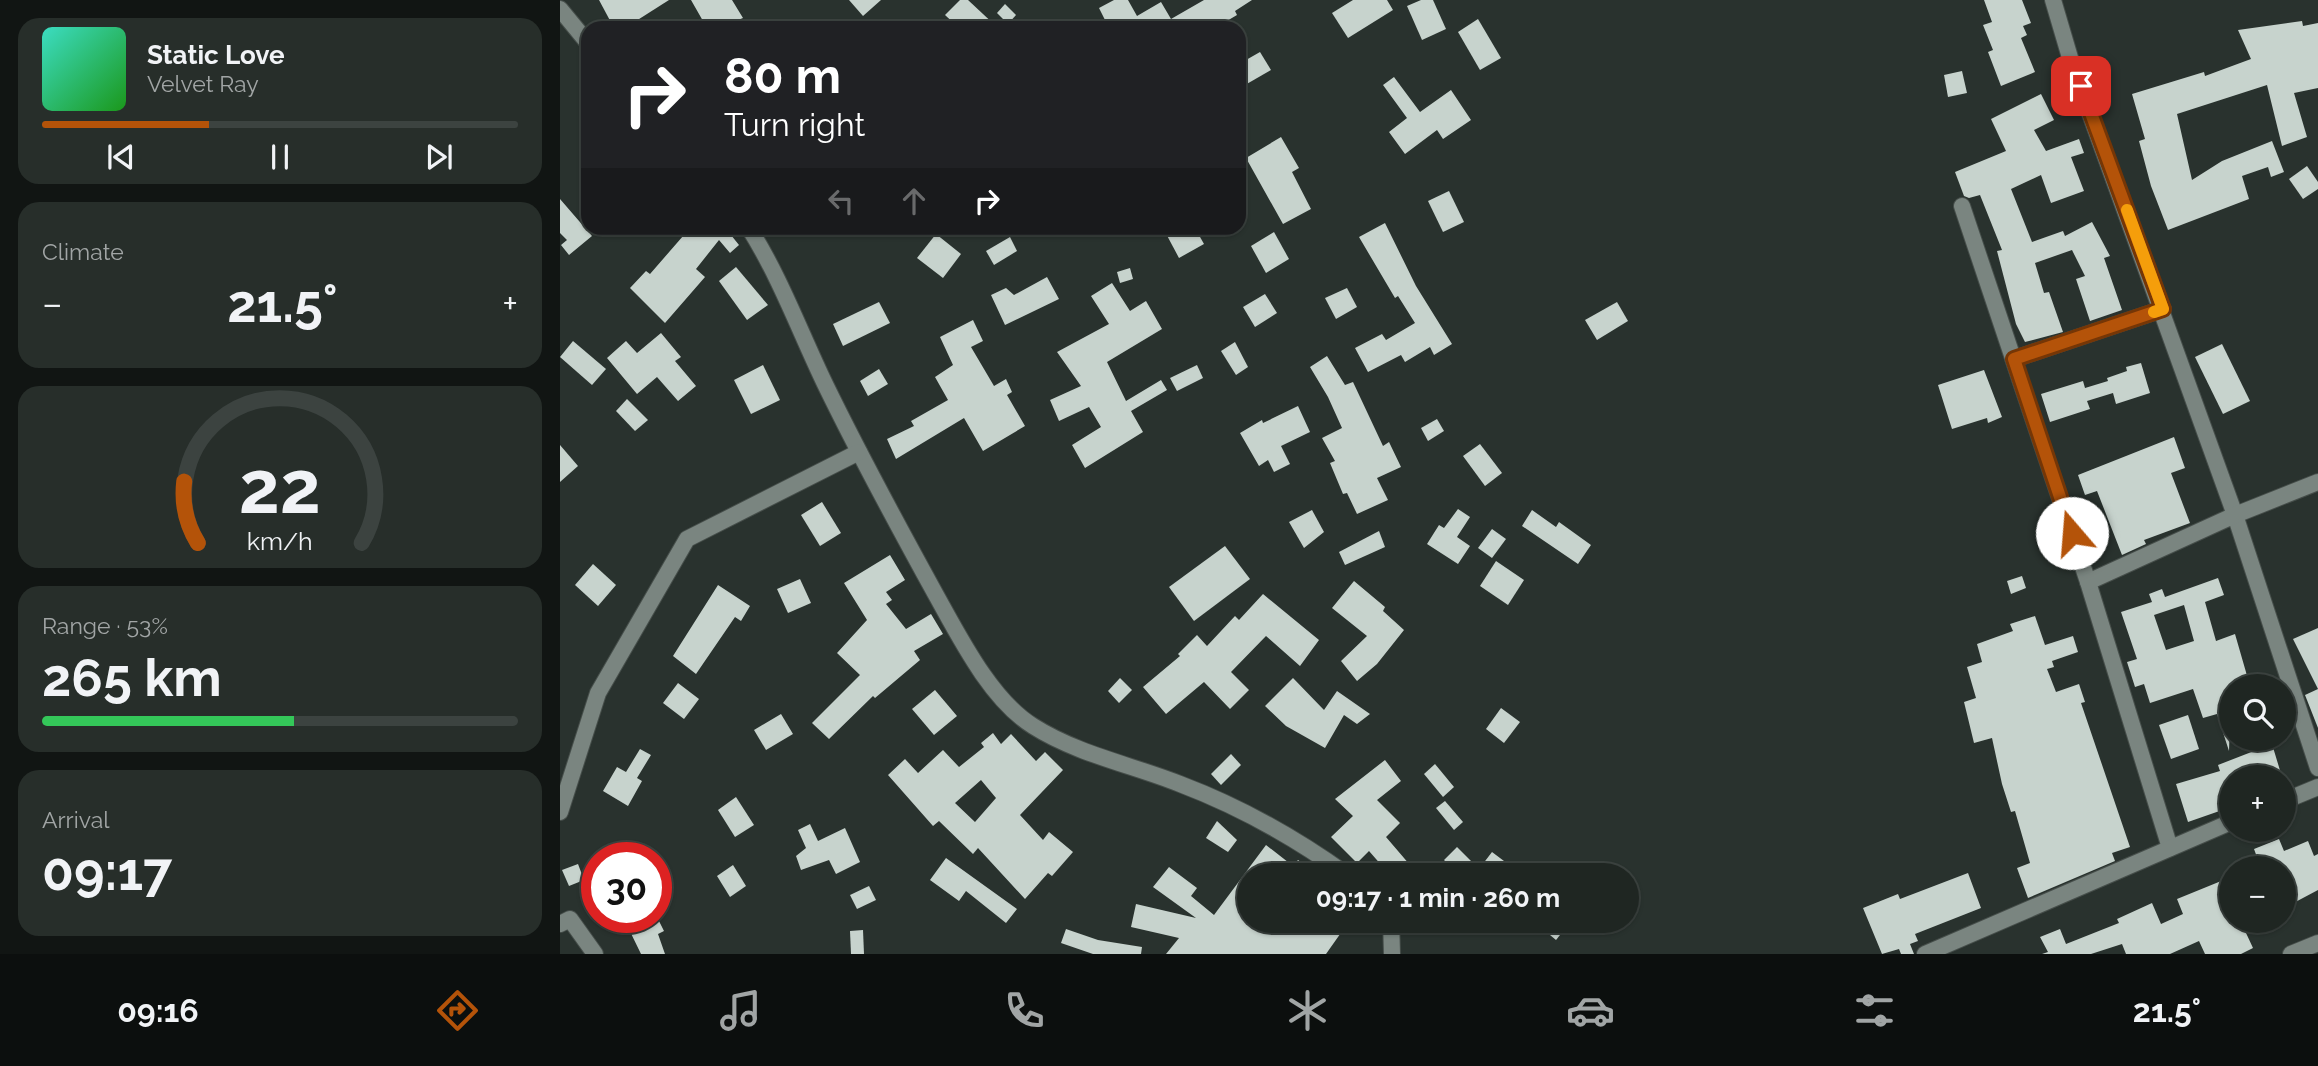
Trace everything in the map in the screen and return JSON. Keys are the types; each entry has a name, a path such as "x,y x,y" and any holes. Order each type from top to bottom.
{"street":[{"path":"2053,0 2071,61 2163,309 2235,515 2318,768"},
{"path":"560,9 581,34"},
{"path":"1962,206 2088,582 2170,848"},
{"path":"753,235 771,263 786,301 859,452 964,646 1007,706 1032,726 1069,745 1183,785 1312,849 1331,863"},
{"path":"2014,359 2163,309"},
{"path":"560,811 598,692 687,539 859,452"},
{"path":"2088,582 2235,515 2318,482"},
{"path":"2296,796 2318,787"},
{"path":"1925,954 2219,827"},
{"path":"563,917 595,954"},
{"path":"1391,933 1392,954"},
{"path":"2291,954 2318,943"}],"building":[{"path":"599,0 669,0 636,21 610,21"},
{"path":"691,0 732,0 743,18 739,21 703,21"},
{"path":"849,0 881,0 863,16"},
{"path":"960,0 968,0 990,21 951,21 945,15"},
{"path":"1114,0 1128,0 1137,16 1161,2 1171,19 1204,0 1252,0 1235,11 1237,15 1227,21 1106,21 1099,8"},
{"path":"1353,0 1387,0 1393,10 1348,38 1332,13"},
{"path":"1421,0 1433,0 1446,29 1422,40 1407,6"},
{"path":"1984,0 2022,0 2031,23 2023,26 2027,35 2021,38 2035,72 2001,86 1988,52 1993,50 1983,25 1992,22"},
{"path":"1005,4 1016,15 1011,21 1005,21 997,13"},
{"path":"1478,19 1501,58 1480,70 1458,32"},
{"path":"2302,21 2303,26 2318,23 2318,88 2294,93 2307,137 2282,146 2267,85 2177,114 2192,180 2222,161 2272,141 2284,172 2271,177 2268,167 2242,176 2249,199 2168,230 2151,186 2139,141 2145,139 2132,94 2204,72 2205,76 2251,59 2238,30"},
{"path":"1260,52 1271,70 1246,84 1246,60"},
{"path":"1962,71 1967,93 1948,97 1944,75"},
{"path":"1394,77 1420,112 1451,90 1471,120 1443,139 1437,130 1405,154 1389,132 1407,118 1383,85"},
{"path":"2041,94 2054,120 2034,130 2046,151 2079,139 2084,153 2071,157 2084,191 2051,203 2041,175 2011,189 2032,242 2063,231 2065,236 2092,222 2110,256 2104,258 2122,310 2090,321 2076,279 2085,276 2072,250 2035,263 2044,293 2049,292 2063,332 2025,342 2016,324 1997,251 2002,250 1980,195 1969,198 1964,196 1955,172 2006,151 1991,119"},
{"path":"1281,137 1299,168 1292,172 1311,209 1283,224 1246,158"},
{"path":"2307,166 2318,182 2318,189 2303,199 2289,179"},
{"path":"1449,191 1464,222 1443,232 1428,201"},
{"path":"560,199 581,223 581,235 592,236 569,255 561,245 567,240 560,233"},
{"path":"1385,223 1416,286 1452,344 1434,355 1430,347 1405,362 1401,355 1368,372 1355,348 1382,334 1386,340 1415,323 1398,296 1395,298 1359,237"},
{"path":"1274,232 1289,259 1266,273 1251,246"},
{"path":"684,235 731,235 739,245 730,253 719,240 696,269 705,277 665,323 630,288 646,271 650,274"},
{"path":"935,235 961,254 943,278 917,258"},
{"path":"1167,235 1199,235 1204,244 1179,258"},
{"path":"1010,237 1017,251 994,265 986,251"},
{"path":"736,267 768,305 747,320 719,281"},
{"path":"1130,268 1133,279 1120,283 1117,272"},
{"path":"1047,277 1059,299 1005,325 991,295 1006,288 1014,295"},
{"path":"1112,283 1130,311 1146,301 1162,329 1107,362 1126,401 1161,380 1167,390 1131,411 1143,432 1085,468 1072,445 1101,427 1089,407 1059,421 1050,400 1081,386 1057,352 1109,324 1091,296"},
{"path":"1347,288 1357,307 1336,319 1325,298"},
{"path":"1265,294 1277,313 1255,327 1243,307"},
{"path":"879,302 890,323 843,346 833,324"},
{"path":"1617,302 1628,321 1597,340 1585,320"},
{"path":"973,320 983,341 971,347 994,386 1006,379 1012,392 1007,395 1025,426 983,451 964,418 896,459 887,439 914,426 911,421 948,400 935,377 953,365 940,337"},
{"path":"661,333 681,357 675,361 696,386 678,401 657,377 637,394 607,358 626,341 637,353"},
{"path":"573,341 606,369 592,385 560,357"},
{"path":"1235,342 1248,367 1236,375 1221,351"},
{"path":"2222,344 2250,401 2223,414 2195,357"},
{"path":"1327,356 1345,385 1353,382 1383,446 1389,442 1401,467 1377,478 1388,500 1357,514 1347,493 1343,494 1330,463 1335,461 1322,438 1342,428 1310,367"},
{"path":"2141,363 2150,393 2116,404 2113,393 2087,401 2090,409 2050,422 2041,394 2083,381 2085,388 2108,381 2107,378 2127,371 2126,367"},
{"path":"763,365 780,400 751,414 734,380"},
{"path":"1197,365 1203,378 1177,391 1170,378"},
{"path":"879,369 888,384 868,396 860,381"},
{"path":"1984,370 2002,417 1988,423 1987,418 1952,429 1938,385"},
{"path":"627,399 648,420 635,431 616,411"},
{"path":"1298,406 1310,432 1281,446 1290,464 1274,472 1268,460 1259,466 1240,433 1262,420 1263,423"},
{"path":"1437,419 1444,431 1428,441 1421,428"},
{"path":"2174,437 2185,468 2171,473 2190,523 2144,540 2146,544 2122,555 2097,491 2085,495 2078,475"},
{"path":"1480,444 1502,473 1485,486 1463,456"},
{"path":"560,445 578,466 560,482"},
{"path":"822,502 841,533 820,546 801,515"},
{"path":"1458,509 1470,517 1457,537 1470,546 1458,564 1427,544 1439,525 1444,528"},
{"path":"1312,510 1324,532 1304,548 1289,522"},
{"path":"1532,510 1556,527 1559,522 1591,545 1578,564 1522,526"},
{"path":"1492,529 1506,539 1492,558 1478,548"},
{"path":"1379,531 1385,547 1345,565 1339,552"},
{"path":"1225,546 1250,579 1194,621 1169,587"},
{"path":"890,555 905,580 886,592 892,600 886,604 906,629 931,614 943,634 914,651 920,660 875,698 873,696 829,739 812,723 860,675 837,653 867,620 844,583"},
{"path":"1496,561 1524,580 1508,605 1480,586"},
{"path":"593,564 616,585 598,606 575,585"},
{"path":"2022,576 2026,588 2011,594 2007,581"},
{"path":"2218,578 2224,595 2205,602 2216,641 2235,634 2247,674 2219,674 2219,720 2217,714 2203,718 2193,689 2150,703 2144,684 2135,687 2127,662 2137,659 2121,612 2152,602 2149,594 2162,589 2165,597","holes":["2184,605 2194,641 2166,650 2154,615"]},
{"path":"800,579 811,603 788,613 777,589"},
{"path":"1354,581 1385,607 1383,611 1404,630 1377,664 1357,681 1341,661 1367,636 1332,608"},
{"path":"718,585 750,606 741,621 735,617 696,674 673,656"},
{"path":"1263,594 1319,640 1300,666 1266,636 1231,672 1249,690 1230,709 1204,682 1166,714 1143,687 1180,656 1178,654 1197,635 1207,646 1235,616 1239,620"},
{"path":"2035,616 2045,645 2073,636 2078,652 2052,661 2054,667 2047,669 2056,692 2079,684 2085,702 2081,703 2130,847 2112,853 2115,861 2028,898 2017,868 2030,863 2015,811 2011,812 2002,784 1992,738 1974,743 1964,702 1976,698 1967,667 1982,662 1977,644 2013,631 2010,624"},
{"path":"2318,628 2318,689 2293,639"},
{"path":"1120,678 1132,690 1119,703 1108,691"},
{"path":"1293,678 1324,710 1337,691 1370,714 1357,724 1344,715 1325,748 1286,726 1265,706"},
{"path":"678,683 699,699 684,719 663,703"},
{"path":"2318,689 2318,728 2305,695"},
{"path":"935,690 957,716 934,735 912,709"},
{"path":"1501,708 1520,722 1504,743 1486,729"},
{"path":"781,714 793,734 766,750 754,730"},
{"path":"2188,715 2199,749 2171,759 2159,725"},
{"path":"993,733 1001,744 1011,734 1036,761 1045,752 1063,770 1020,815 1043,840 1049,832 1073,852 1052,876 1048,873 1025,899 978,848 973,854 939,821 933,826 888,775 905,759 918,773 943,750 959,767 984,747 981,743","holes":["981,780 996,798 975,822 955,803"]},
{"path":"640,749 651,755 637,778 642,781 628,806 603,791 617,767 626,772"},
{"path":"2254,751 2274,751 2278,765 2219,765 2219,768 2218,765"},
{"path":"1231,754 1241,765 1221,785 1211,774"},
{"path":"1385,760 1401,781 1377,800 1400,823 1386,837 1408,863 1380,863 1369,851 1357,863 1331,837 1353,816 1335,799"},
{"path":"1435,764 1454,787 1443,797 1424,774"},
{"path":"2219,771 2219,811 2188,822 2176,784"},
{"path":"736,797 754,825 735,837 718,810"},
{"path":"1445,801 1463,822 1454,830 1436,808"},
{"path":"1217,821 1237,840 1228,852 1206,838"},
{"path":"810,824 818,841 845,828 860,862 836,874 829,860 801,870 796,856 806,848 798,830"},
{"path":"2308,841 2314,856 2318,854 2318,890 2296,902 2296,856 2257,856 2254,849 2272,842 2280,842 2284,851"},
{"path":"1266,845 1289,863 1253,863"},
{"path":"1457,847 1473,863 1447,863 1444,860"},
{"path":"1492,852 1507,863 1484,863"},
{"path":"946,858 1017,909 1006,923 966,891 959,901 930,880"},
{"path":"578,864 581,881 569,886 562,870"},
{"path":"733,865 746,886 730,897 717,876"},
{"path":"1169,867 1197,888 1191,896 1214,915 1237,884 1237,933 1341,933 1326,954 1166,954 1179,938 1131,927 1136,904 1196,918 1153,887"},
{"path":"1968,873 1981,908 1915,934 1918,941 1910,944 1914,954 1901,954 1899,949 1882,954 1863,908 1898,894 1900,899"},
{"path":"2219,882 2219,933 2246,933 2253,948 2241,954 2205,954 2199,941 2170,954 2126,954 2122,944 2091,954 2042,954 2048,952 2040,937 2060,929 2066,944 2119,923 2117,919 2152,903 2161,924 2183,914 2177,899"},
{"path":"869,886 876,900 857,909 850,895"},
{"path":"1066,929 1098,940 1142,947 1141,954 1093,954 1061,943"},
{"path":"863,930 864,954 851,954 850,931"},
{"path":"631,933 660,933 658,934 665,954 641,954"},
{"path":"1548,933 1562,933 1556,940"}],"slow traffic":[{"path":"2127,210 2163,309 2154,312"}],"route":[{"path":"2072,533 2014,359 2163,309 2081,86"}]}
